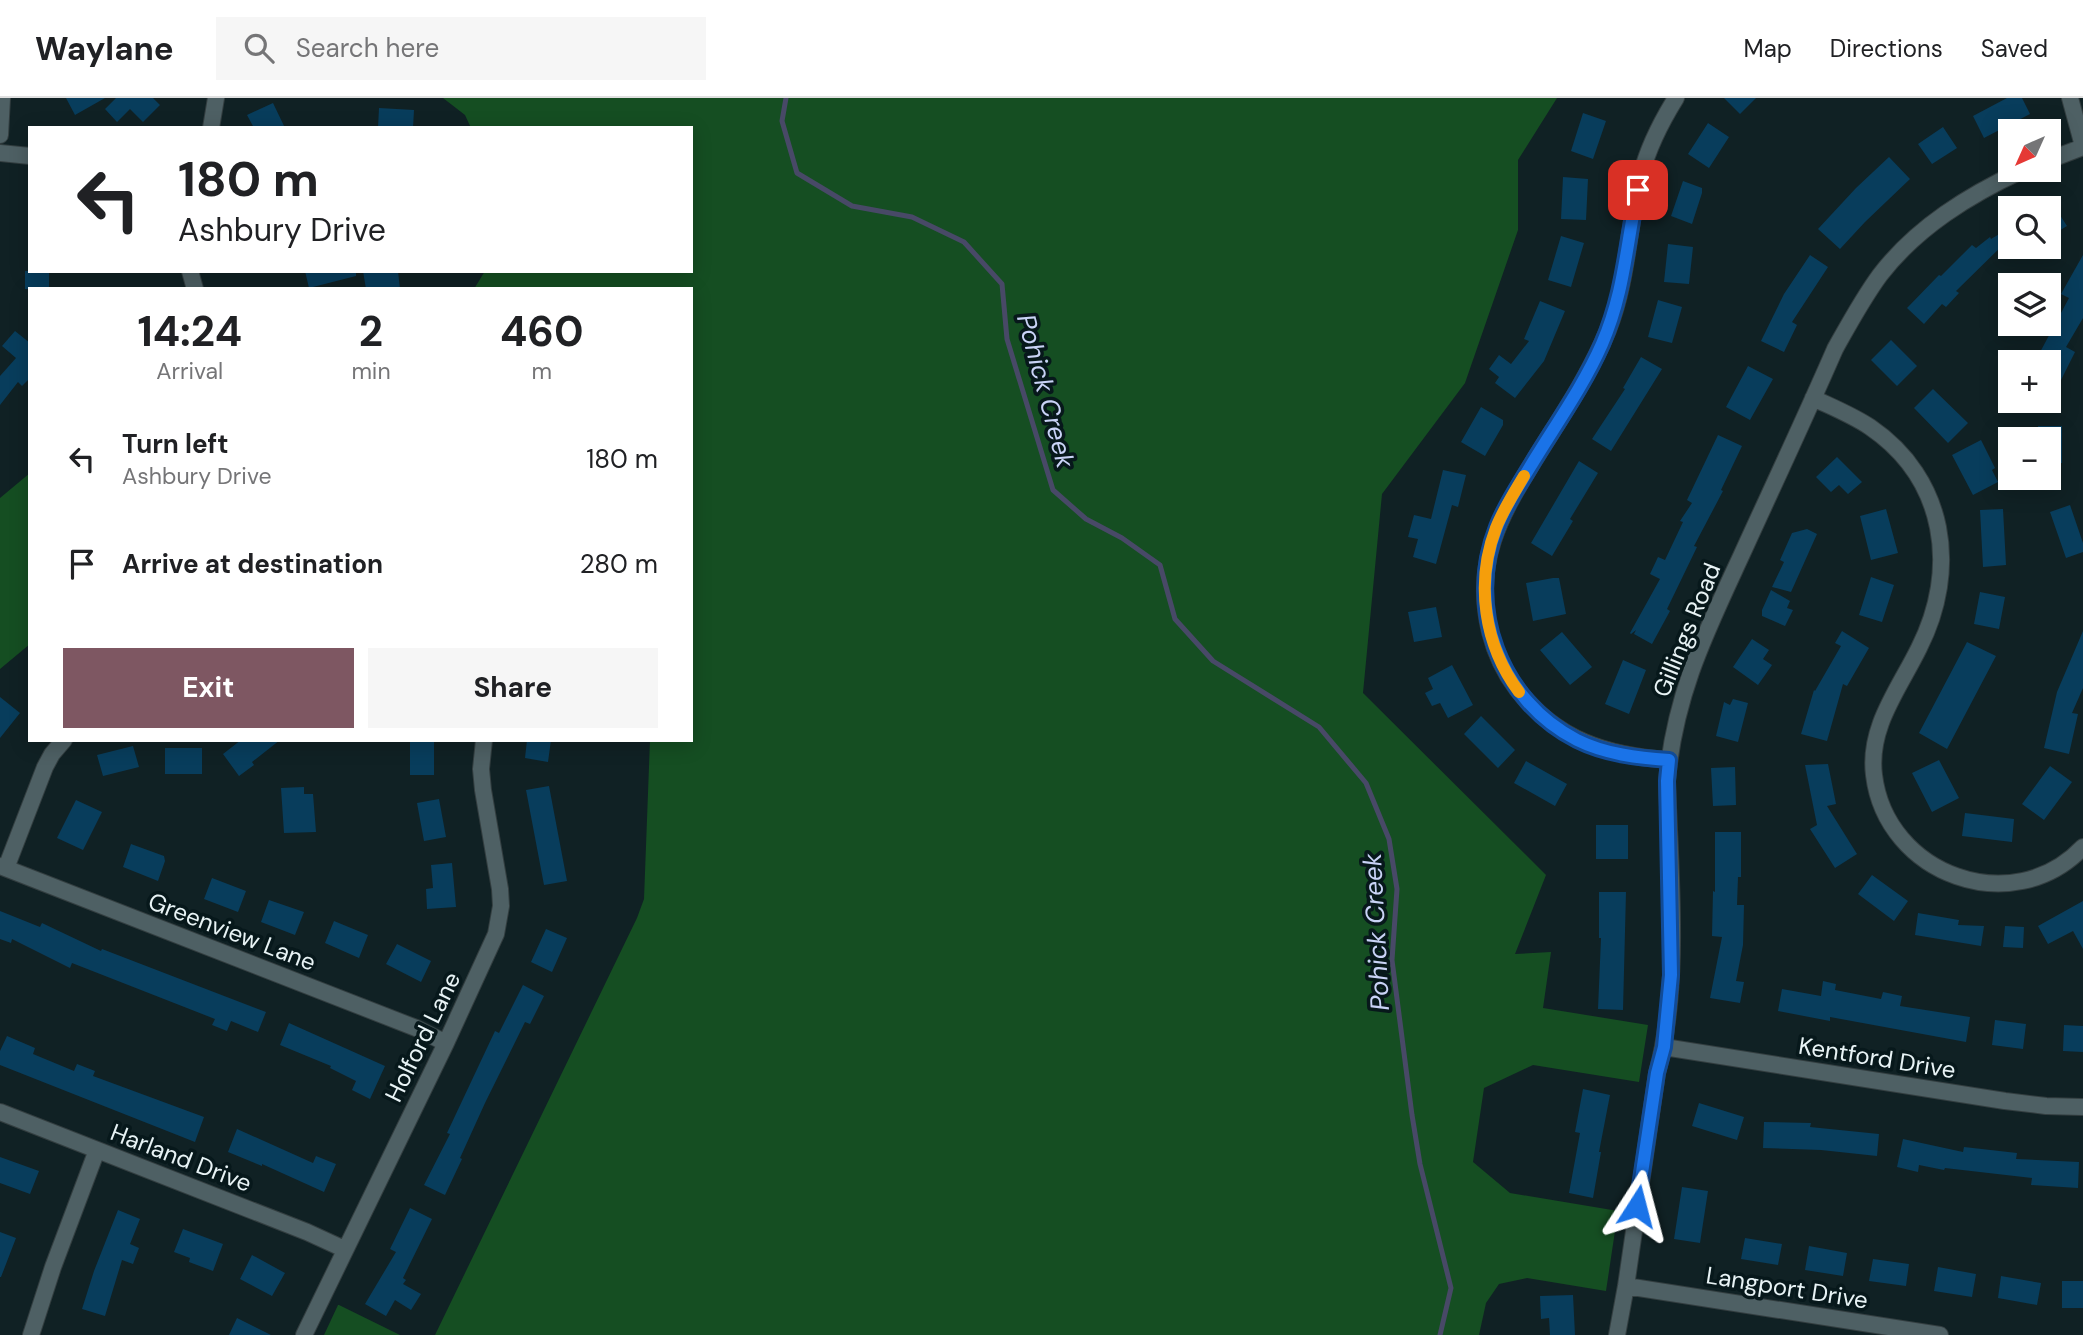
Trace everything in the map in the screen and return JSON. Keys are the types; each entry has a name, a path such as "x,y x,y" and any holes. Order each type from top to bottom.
{"street":[{"path":"0,135 2,98"},
{"path":"211,126 216,98"},
{"path":"1669,760 1619,754 1593,747 1561,730 1535,709 1513,684 1496,653 1487,621 1485,586 1490,550 1502,514 1585,377 1608,329 1623,278 1642,172 1656,133 1676,98"},
{"path":"2062,155 2083,146 2070,98"},
{"path":"0,153 28,156"},
{"name":"Gillings Road","path":"1617,1335 1657,1073 1664,1047 1672,944 1667,781 1669,760 1675,721 1697,652 1835,349 1856,310 1881,274 1912,241 1949,211 1998,182"},
{"path":"1813,398 1857,419 1897,451 1922,484 1938,523 1942,563 1937,603 1919,648 1881,720 1875,739 1873,762 1877,792 1889,822 1920,858 1954,876 1971,881 2009,883 2035,877 2062,864 2083,847"},
{"path":"3,867 45,767 62,742"},
{"name":"Holford Lane","path":"304,1335 491,948 499,920 500,889 481,769 484,742"},
{"name":"Greenview Lane","path":"3,867 403,1023 446,1043"},
{"name":"Kentford Drive","path":"1664,1047 2005,1101 2083,1107"},
{"name":"Harland Drive","path":"0,1112 307,1232 344,1249"},
{"path":"31,1335 53,1266 97,1150"},
{"name":"Langport Drive","path":"1626,1286 1940,1335"}],"green space":[{"path":"443,98 1557,98 1518,160 1518,230 1465,383 1382,494 1363,693 1546,875 1515,954 1551,952 1543,1008 1648,1025 1639,1082 1533,1065 1484,1088 1473,1162 1510,1193 1618,1211 1606,1291 1527,1278 1499,1284 1486,1303 1479,1335 435,1335 644,899 650,742 693,742 693,287 475,287 484,273 693,273 693,126 470,126 465,115"},
{"path":"28,475 28,646 0,669 0,498"},
{"path":"339,1305 400,1335 324,1335"}],"building":[{"path":"66,98 105,98 75,115"},
{"path":"116,98 153,98 160,105 143,122 130,109 117,122 105,109"},
{"path":"1724,98 1756,98 1740,114"},
{"path":"2007,98 2022,98 2030,114 2020,119 1998,119 1998,131 1984,138 1973,116"},
{"path":"273,103 284,126 253,126 247,115"},
{"path":"379,108 414,110 413,126 378,126"},
{"path":"1583,113 1606,121 1593,159 1571,151"},
{"path":"1708,123 1729,137 1709,168 1688,154"},
{"path":"1943,127 1957,148 1932,164 1918,144"},
{"path":"1889,157 1910,179 1840,249 1818,229"},
{"path":"1563,177 1588,179 1586,220 1561,219"},
{"path":"1683,181 1702,188 1692,224 1671,216"},
{"path":"2061,217 2067,226 2061,230"},
{"path":"1998,235 1998,250 1956,291 1959,293 1946,307 1942,304 1924,324 1907,308 1972,245 1976,248 1990,237 1991,239"},
{"path":"1561,236 1584,243 1571,287 1548,280"},
{"path":"1668,244 1693,247 1689,284 1664,282"},
{"path":"1810,255 1828,267 1792,322 1797,325 1784,352 1761,341 1784,294"},
{"path":"2083,255 2083,318 2066,347 2075,352 2061,380 2061,350 2041,350 2049,336 2061,336 2061,313 2069,298 2061,294"},
{"path":"25,271 49,273 49,287 25,289"},
{"path":"305,273 356,273 356,276 309,287"},
{"path":"363,273 398,273 400,287 366,287"},
{"path":"1658,300 1682,307 1672,343 1648,337"},
{"path":"1540,301 1565,311 1544,361 1515,398 1495,383 1499,377 1489,369 1499,355 1511,364 1529,341 1524,339"},
{"path":"15,331 28,341 28,380 22,386 18,382 0,405 0,376 16,358 2,346"},
{"path":"1891,340 1917,366 1897,386 1871,360"},
{"path":"1641,357 1662,369 1611,451 1592,439 1625,389 1623,388"},
{"path":"1748,366 1773,379 1750,420 1726,407"},
{"path":"1933,389 1968,423 1948,443 1914,408"},
{"path":"1481,407 1503,420 1503,425 1485,456 1461,442"},
{"path":"2062,426 2062,463 2061,427 2038,427"},
{"path":"1718,435 1742,446 1721,490 1723,491 1694,546 1697,547 1667,609 1670,611 1652,644 1634,634 1636,630 1630,633 1660,579 1650,574 1658,557 1665,560 1683,522 1680,521 1692,503 1687,500"},
{"path":"1981,440 1995,468 1992,470 1998,482 1973,495 1952,455"},
{"path":"1837,457 1862,482 1848,494 1839,485 1831,492 1816,477"},
{"path":"1579,461 1598,473 1570,519 1573,521 1552,556 1531,543"},
{"path":"1443,470 1466,475 1458,507 1452,505 1436,564 1413,557 1418,539 1408,537 1414,515 1431,519"},
{"path":"2070,505 2083,543 2083,552 2066,558 2050,512"},
{"path":"1886,509 1898,553 1871,560 1860,516"},
{"path":"2003,509 2006,565 1983,567 1980,510"},
{"path":"1807,529 1817,534 1791,592 1772,587 1784,562 1780,560 1792,533"},
{"path":"1871,577 1894,585 1882,622 1859,615"},
{"path":"1559,578 1566,614 1533,621 1526,583"},
{"path":"1771,590 1790,601 1787,608 1793,610 1785,626 1762,616"},
{"path":"1980,592 2005,597 1999,629 1974,624"},
{"path":"1436,607 1442,637 1414,642 1408,612"},
{"path":"1842,631 1869,648 1847,686 1843,684 1827,741 1801,734 1814,690 1841,646 1835,643"},
{"path":"2083,631 2083,688 2072,713 2078,714 2069,754 2044,748 2057,692"},
{"path":"1562,632 1592,667 1570,685 1540,650"},
{"path":"1752,639 1769,650 1763,659 1772,665 1758,685 1733,667"},
{"path":"1967,642 1996,656 1947,749 1919,733"},
{"path":"1623,660 1646,670 1629,714 1605,704"},
{"path":"1452,665 1473,705 1448,718 1440,703 1432,706 1425,693 1433,689 1428,678"},
{"path":"0,697 20,713 0,738"},
{"path":"1733,699 1748,703 1738,742 1716,736 1724,702 1730,705"},
{"path":"1481,716 1515,750 1498,768 1464,734"},
{"path":"238,742 277,742 239,776 223,754"},
{"path":"410,742 434,742 434,775 410,775"},
{"path":"527,742 551,742 548,762 525,758"},
{"path":"133,746 139,767 103,776 97,755"},
{"path":"165,748 202,748 202,774 165,774"},
{"path":"1939,760 1959,798 1932,812 1912,773"},
{"path":"1526,761 1567,784 1555,806 1514,783"},
{"path":"1828,764 1836,804 1827,806 1857,854 1835,868 1810,829 1817,825 1805,765"},
{"path":"2050,766 2072,782 2044,820 2022,804"},
{"path":"1735,767 1736,805 1713,806 1711,768"},
{"path":"549,786 567,881 544,885 526,790"},
{"path":"304,787 304,794 313,794 316,832 284,833 281,788"},
{"path":"439,799 446,837 424,841 417,803"},
{"path":"76,800 102,812 83,850 57,838"},
{"path":"1965,813 2014,819 2012,842 1962,836"},
{"path":"1596,825 1628,825 1628,859 1596,859"},
{"path":"1715,832 1741,832 1741,877 1738,877 1737,905 1744,905 1743,945 1736,981 1744,982 1740,1003 1710,998 1722,937 1712,936"},
{"path":"131,844 164,856 165,861 158,881 123,867"},
{"path":"452,863 456,907 427,909 426,889 433,888 431,865"},
{"path":"1872,875 1908,901 1894,921 1858,894"},
{"path":"212,878 246,891 238,912 204,899"},
{"path":"1599,892 1626,892 1623,1010 1598,1009 1601,938"},
{"path":"269,900 304,912 295,935 261,922"},
{"path":"2083,901 2083,949 2073,931 2048,944 2038,926"},
{"path":"0,911 40,927 42,923 101,951 102,949 266,1012 258,1032 231,1021 227,1031 212,1025 215,1019 72,963 70,968 12,939 11,943 0,939"},
{"path":"1918,913 1959,920 1958,925 1984,926 1981,946 1915,935"},
{"path":"334,921 368,935 359,958 325,943"},
{"path":"2005,926 2024,927 2023,948 2003,947"},
{"path":"546,929 567,938 552,972 531,962"},
{"path":"397,944 431,961 421,982 386,964"},
{"path":"1823,981 1836,984 1835,990 1881,999 1883,992 1902,996 1900,1006 1970,1017 1966,1042 1830,1017 1830,1021 1778,1011 1782,989 1821,996"},
{"path":"523,985 544,996 530,1024 525,1022 485,1103 445,1195 424,1185 450,1134 447,1133 495,1031 499,1033"},
{"path":"1995,1020 2026,1024 2023,1049 1992,1045"},
{"path":"289,1023 385,1066 370,1099 352,1090 356,1081 330,1068 331,1066 280,1045"},
{"path":"2064,1025 2083,1026 2083,1052 2063,1051"},
{"path":"7,1036 35,1048 33,1054 74,1071 77,1064 95,1071 93,1076 204,1117 195,1142 0,1065 0,1051"},
{"path":"1583,1089 1610,1095 1593,1198 1569,1193 1580,1133 1575,1132"},
{"path":"1699,1103 1744,1117 1737,1140 1692,1126"},
{"path":"1764,1122 1811,1123 1810,1127 1879,1134 1877,1156 1763,1148"},
{"path":"237,1129 313,1163 316,1156 336,1164 324,1192 228,1152"},
{"path":"1903,1139 1963,1152 1964,1147 2017,1153 2016,1159 2079,1162 2078,1188 2031,1185 2032,1178 1944,1170 1919,1165 1918,1172 1897,1167"},
{"path":"0,1157 39,1171 30,1194 0,1183"},
{"path":"1682,1187 1708,1191 1700,1243 1674,1239"},
{"path":"410,1208 432,1219 403,1278 406,1280 403,1284 421,1294 411,1310 395,1300 386,1316 365,1304 396,1252 390,1249"},
{"path":"118,1210 140,1219 130,1244 139,1248 133,1264 122,1260 105,1316 82,1309"},
{"path":"183,1229 223,1244 213,1271 189,1262 190,1258 174,1252"},
{"path":"0,1232 16,1238 1,1277 0,1277"},
{"path":"1745,1238 1782,1244 1778,1265 1741,1259"},
{"path":"1809,1246 1847,1253 1843,1276 1805,1270"},
{"path":"252,1255 285,1273 272,1296 240,1279"},
{"path":"1873,1259 1909,1264 1906,1286 1869,1281"},
{"path":"1938,1267 1976,1274 1972,1297 1934,1291"},
{"path":"2001,1276 2041,1283 2037,1305 1998,1298"},
{"path":"2062,1281 2083,1281 2083,1308 2062,1308"},
{"path":"1573,1295 1575,1335 1550,1335 1549,1318 1541,1319 1540,1296"},
{"path":"237,1318 271,1335 229,1335"}],"waterway":[{"name":"Pohick Creek","path":"786,98 782,121 797,173 852,206 912,217 964,242 1002,284 1007,339 1053,490 1086,519 1122,538 1160,565 1175,619 1213,661 1319,727 1366,783 1389,839 1397,889 1392,960 1412,1115 1420,1164 1451,1288 1440,1335"}],"slow traffic":[{"path":"1519,692 1496,653 1487,621 1485,586 1486,568 1495,530 1524,476"}],"route":[{"path":"1637,1206 1657,1073 1664,1047 1671,975 1667,781 1669,760 1648,759 1593,747 1576,740 1535,709 1513,684 1496,653 1487,621 1485,586 1490,550 1502,514 1585,377 1608,329 1623,278 1638,190"}]}
